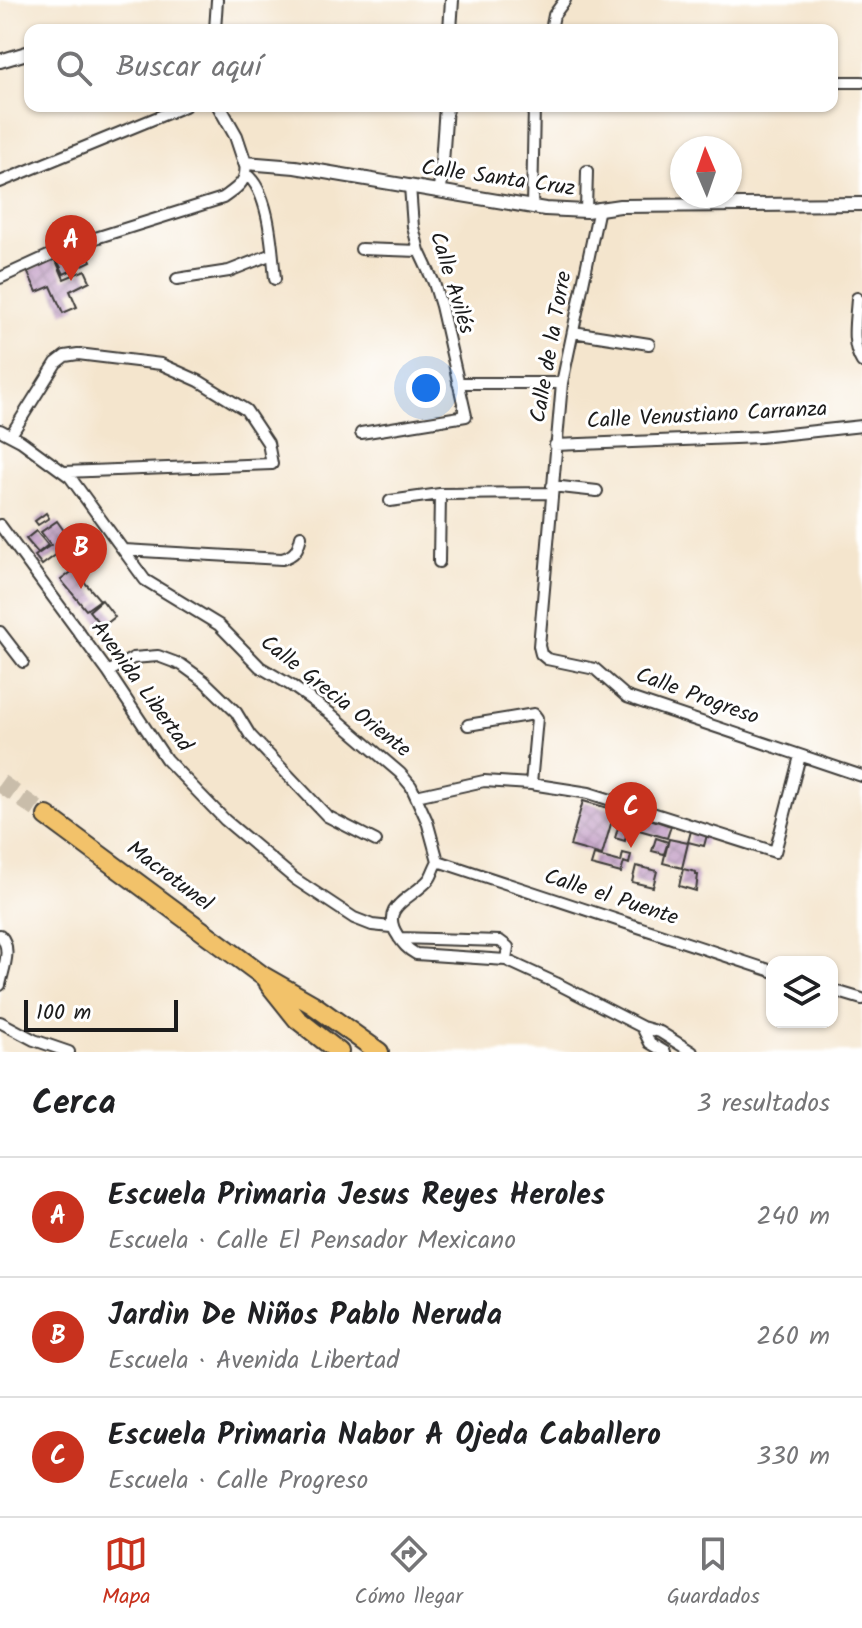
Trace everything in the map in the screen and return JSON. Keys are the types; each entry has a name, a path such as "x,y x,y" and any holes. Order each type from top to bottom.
{"highway":[{"name":"Macrotunel","path":"47,816 263,976 312,1004 379,1052"},
{"name":"Macrotunel","path":"263,976 297,1019 339,1052"}],"street":[{"path":"215,24 217,0"},
{"path":"450,24 452,0"},
{"path":"552,24 554,15 565,0"},
{"path":"0,61 24,54"},
{"path":"838,82 862,82"},
{"path":"0,182 170,112"},
{"path":"222,112 236,136 246,168 259,187 275,279"},
{"path":"440,191 446,112"},
{"path":"532,207 534,112"},
{"name":"Calle Santa Cruz","path":"246,168 295,167 532,207 593,209 862,204"},
{"path":"0,278 70,246 223,198 241,186 246,168"},
{"name":"Calle de la Torre","path":"541,654 539,646 562,383 593,209 587,171"},
{"name":"Calle Avilés","path":"361,433 466,416 441,306 413,227 410,186"},
{"path":"361,249 419,251"},
{"path":"177,279 229,271 272,254"},
{"path":"857,298 854,331 856,352 862,362"},
{"path":"573,332 649,344"},
{"path":"11,435 56,363 65,356 78,354 161,364 199,381 246,410 268,443 272,464 64,472"},
{"path":"458,383 562,383"},
{"name":"Calle Venustiano Carranza","path":"555,445 760,437 862,426"},
{"name":"Calle Grecia Oriente","path":"0,430 70,477 145,580 219,625 260,667 331,714 400,773 416,796 427,821 438,861"},
{"path":"390,501 440,494 597,491"},
{"path":"439,562 440,494"},
{"name":"Avenida Libertad","path":"0,525 108,672 166,759 225,820 295,879 354,918 372,925 391,927"},
{"path":"124,550 282,559 293,556 301,536"},
{"path":"0,632 23,662"},
{"name":"Calle Progreso","path":"541,654 547,659 595,669 627,697 862,776"},
{"path":"108,672 133,658 158,656 182,665 236,712 250,735 327,816 376,841"},
{"path":"468,725 534,714 537,718 531,784"},
{"path":"416,796 484,781 589,793 775,852 800,756"},
{"path":"438,861 429,879 393,912 391,927 407,949 416,954 506,960 642,1027 660,1032 692,1052"},
{"name":"Calle el Puente","path":"438,861 766,969"},
{"path":"0,935 6,941 7,950 0,985"},
{"path":"399,938 500,941 508,947 506,960"},
{"path":"838,992 862,999"},
{"path":"0,1022 34,1040 69,1052"},
{"path":"642,1027 650,1043 665,1052"}],"building":[{"path":"86,249 91,261 64,274 58,262"},
{"path":"55,258 64,279 85,270 90,281 70,291 77,307 63,313 51,286 37,292 27,271"},
{"path":"46,513 49,518 38,525 35,521"},
{"path":"57,521 80,553 65,564 57,554 42,565 35,556 51,545 41,532"},
{"path":"36,531 48,545 38,553 26,539"},
{"path":"74,570 100,600 86,610 61,580"},
{"path":"102,600 115,617 102,627 89,611"},
{"path":"583,801 615,810 602,855 570,846"},
{"path":"644,817 671,826 667,838 639,830"},
{"path":"620,821 629,824 625,841 615,838"},
{"path":"691,831 707,835 704,846 688,842"},
{"path":"656,838 668,842 664,854 652,851"},
{"path":"669,839 688,843 682,868 663,863"},
{"path":"623,853 631,855 629,864 624,862 621,873 591,865 594,855 621,862"},
{"path":"636,866 657,871 653,887 632,882"},
{"path":"683,869 698,875 696,891 679,886"}],"tunnel":[{"path":"0,783 47,816"}],"place":[{"name":"Escuela Primaria Jesus Reyes Heroles","path":"71,281"},
{"name":"Jardin De Niños Pablo Neruda","path":"81,589"},
{"name":"Escuela Primaria Nabor A Ojeda Caballero","path":"631,848"}]}
